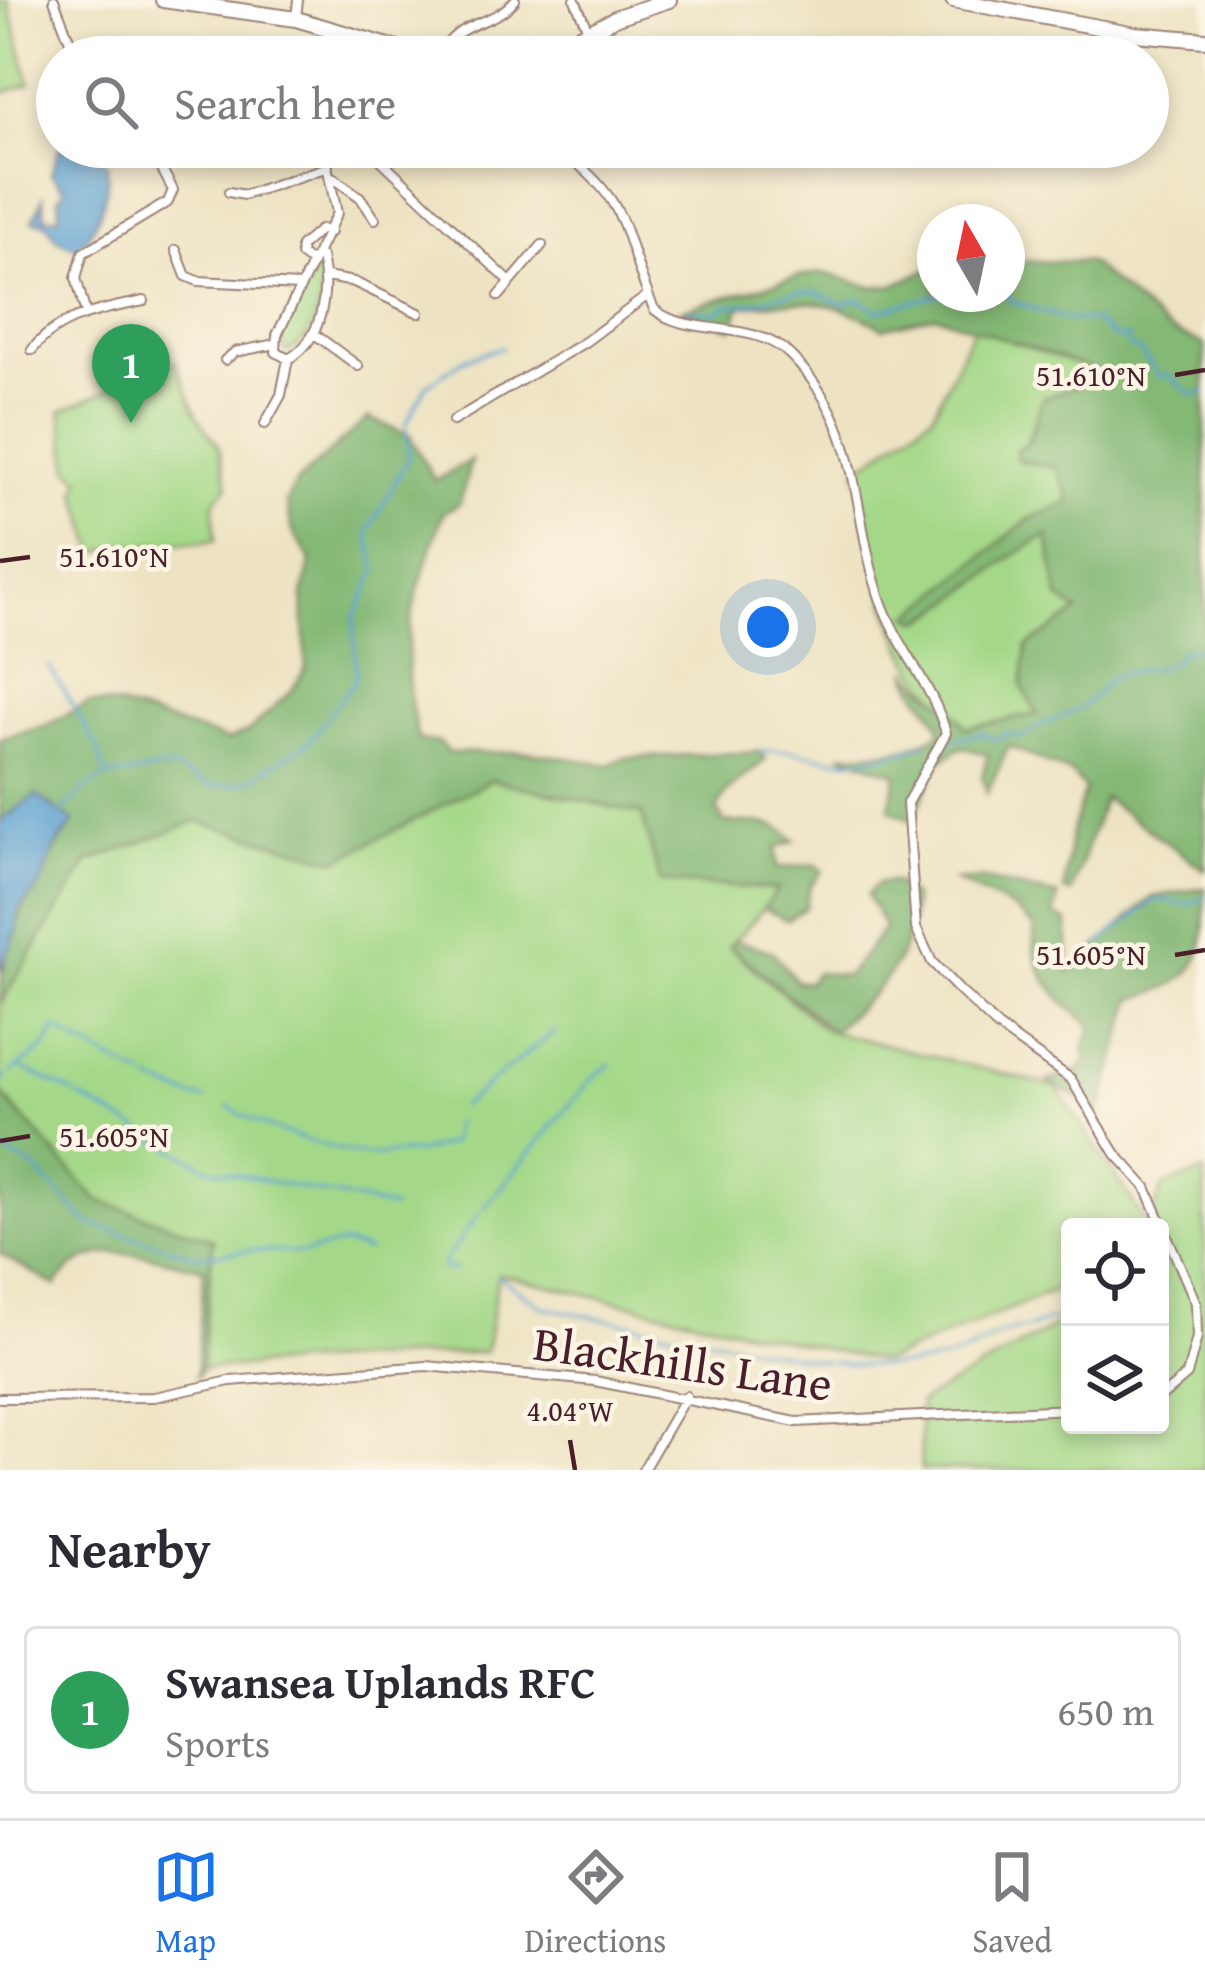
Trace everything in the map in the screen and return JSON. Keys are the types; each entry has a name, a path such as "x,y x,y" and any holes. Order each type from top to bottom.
{"main road":[{"path":"163,0 296,19 366,36"},
{"path":"581,36 669,0"},
{"path":"953,0 1158,36"},
{"path":"1169,37 1205,40"}],"street":[{"path":"44,0 54,1 68,36"},
{"path":"296,19 298,0"},
{"path":"453,36 505,10 515,0"},
{"path":"575,0 589,32"},
{"path":"86,314 76,278 83,253 168,202 173,190 161,168"},
{"path":"288,359 279,356 276,344 300,286 321,255 338,198 329,168"},
{"path":"389,168 509,281"},
{"path":"583,168 603,184 621,210 648,295 667,321 708,323 789,352 832,413 859,484 881,600 946,733 908,803 916,928 932,962 959,990 998,1027 1071,1079 1116,1154 1146,1187 1190,1278 1196,1303 1194,1352 1181,1384 1169,1392"},
{"path":"229,192 244,195 329,172"},
{"path":"329,172 360,197 376,219"},
{"path":"312,263 301,255 301,246 321,230 330,232"},
{"path":"499,296 542,244"},
{"path":"176,250 186,276 198,281 300,286"},
{"path":"265,424 281,394 288,359 304,349 313,333 326,278 321,255"},
{"path":"326,278 354,282 419,314"},
{"path":"453,421 584,342 648,295"},
{"path":"32,350 47,330 86,314 144,301"},
{"path":"313,333 358,366"},
{"path":"225,360 235,352 276,344"},
{"name":"Blackhills Lane","path":"0,1398 154,1397 230,1381 426,1366 686,1396 796,1422 1061,1409"},
{"path":"643,1470 686,1396"}],"green space":[{"path":"0,0 8,0 30,84 0,94"},
{"path":"1025,261 1088,262 1169,330 1205,345 1205,870 1104,798 1071,893 1064,891 1071,833 1085,789 1072,774 1009,746 987,793 982,777 988,755 962,747 938,762 913,821 890,809 897,774 840,754 905,748 941,732 909,672 966,728 1037,714 1022,686 1027,646 1078,612 1059,598 1048,536 921,621 910,616 1029,519 1070,502 1058,468 1017,460 1016,450 1028,442 1043,397 1086,384 1094,370 936,315 883,328 830,305 781,302 741,306 732,328 681,310 823,273 872,287 894,285 917,274 917,312 1025,312"},
{"path":"318,264 317,314 305,337 287,352 279,338"},
{"path":"973,328 1095,370 1086,384 1047,403 1018,460 1058,467 1071,502 1029,519 911,616 949,601 1048,536 1059,598 1079,612 1022,686 1038,714 966,728 929,689 899,639 881,584 857,470 933,414"},
{"path":"175,361 198,417 218,445 228,486 214,502 215,541 120,546 96,553 77,492 81,479 70,470 61,411"},
{"path":"368,418 409,435 435,481 471,460 460,503 443,513 410,625 408,676 418,740 440,743 449,753 529,752 610,765 623,758 760,752 766,759 727,791 717,809 723,822 770,825 787,833 795,841 776,848 777,868 816,865 823,871 810,886 805,908 787,920 763,908 778,889 660,882 642,814 491,780 337,860 197,821 88,862 0,1004 6,955 23,909 74,822 36,795 0,821 0,739 45,726 89,703 119,706 227,740 248,732 293,689 306,667 303,595 311,560 293,532 286,502 297,482"},
{"path":"491,779 643,814 661,882 780,890 729,947 825,1030 1056,1087 1143,1218 1061,1218 1061,1288 883,1362 498,1274 486,1352 201,1369 213,1239 97,1201 0,1092 0,1004 88,862 197,820 337,860"},
{"path":"980,879 1058,896 1054,915 1068,922 1068,972 1153,897 1205,888 1204,932 1196,963 1175,983 1133,999 1100,1112 1048,1081 1076,1072 1088,1061 1084,1049 1093,1025 1049,984 1036,958 1035,928 1014,909 955,881"},
{"path":"895,882 913,897 907,940 878,988 832,1031 729,946 734,940 773,952 797,982 808,982 817,972 847,976 885,928 867,895 878,883"},
{"path":"0,1092 97,1200 213,1239 201,1369 196,1378 204,1269 143,1255 103,1254 69,1269 56,1286 0,1254"},
{"path":"1205,1172 1205,1470 921,1470 920,1402 1061,1323 1061,1434 1169,1434 1169,1218 1152,1216 1163,1186"}],"water":[{"path":"53,168 107,168 101,209 77,248 57,239 46,223 33,221 43,198 45,218 60,216 59,198 65,189 51,174"},
{"path":"36,795 74,822 56,846 40,885 18,911 17,930 0,972 0,821"}],"waterway":[{"path":"679,317 691,310 716,313 727,305 804,291 843,304 859,299 878,311 917,300"},
{"path":"1025,306 1068,320 1095,321 1115,338 1128,337 1128,347 1139,350 1160,377 1167,374 1193,395 1205,392"},
{"path":"58,816 84,789 107,777 173,768 210,786 244,783 309,742 356,678 354,619 377,569 368,532 409,456 406,424 427,385 465,359 502,347"},
{"path":"950,740 983,733 991,740 1009,733 1021,739 1080,708 1118,675 1163,666 1181,651 1205,647"},
{"path":"49,666 97,747 106,775"},
{"path":"760,752 858,759 928,743"},
{"path":"1099,944 1156,899 1186,904 1205,898"},
{"path":"12,1072 47,1046 56,1028 83,1046"},
{"path":"461,1106 555,1031"},
{"path":"86,1046 128,1069"},
{"path":"484,1208 593,1077 611,1064"},
{"path":"22,1068 74,1093"},
{"path":"131,1071 145,1077"},
{"path":"0,1084 7,1076"},
{"path":"150,1081 188,1096"},
{"path":"78,1096 208,1168 393,1208"},
{"path":"191,1097 205,1099"},
{"path":"229,1106 275,1129 340,1149 370,1155 418,1153"},
{"path":"420,1152 451,1143 455,1121"},
{"path":"0,1151 31,1165 88,1223 198,1256 256,1250 302,1253 344,1244 368,1251"},
{"path":"463,1235 479,1214"},
{"path":"456,1269 444,1270 443,1264 461,1238"},
{"path":"498,1276 543,1307 672,1332"},
{"path":"1028,1328 1061,1317"},
{"path":"831,1362 925,1364 1024,1329"},
{"path":"684,1333 826,1362"}],"place":[{"name":"Swansea Uplands RFC","path":"131,423"}]}
